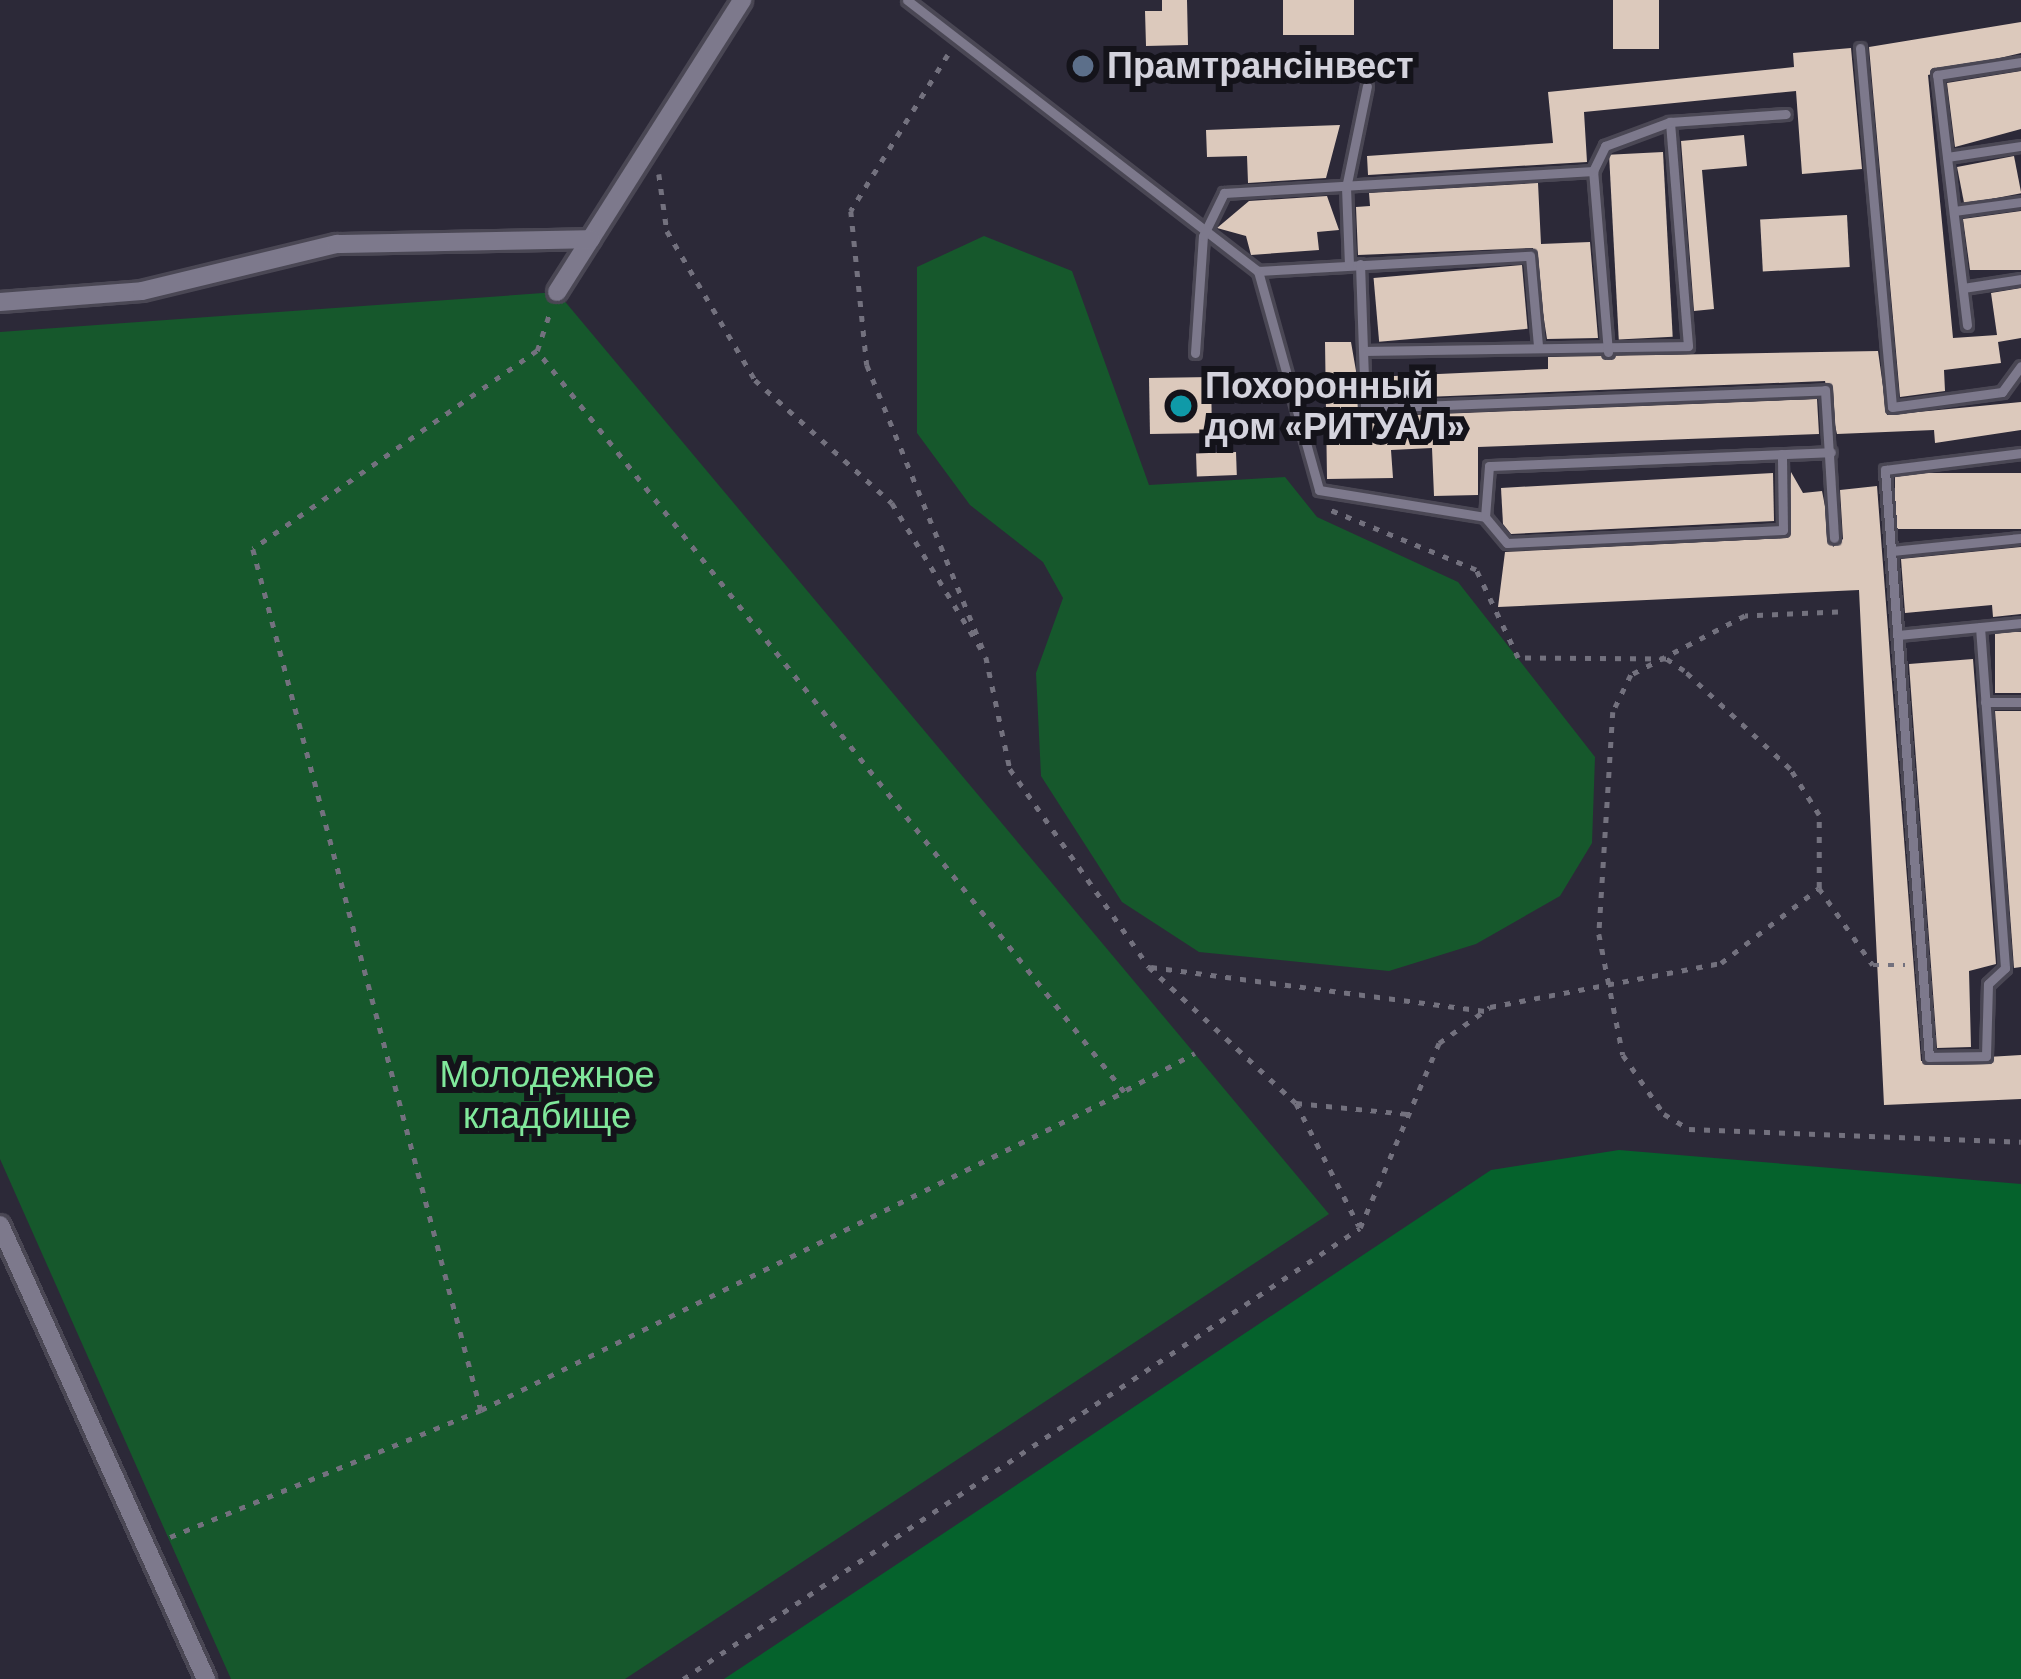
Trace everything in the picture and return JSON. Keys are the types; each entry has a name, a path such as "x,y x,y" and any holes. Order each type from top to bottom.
{"street":[{"path":"557,292 742,0"},
{"path":"0,302 142,291 337,244 591,239"},
{"path":"0,1225 206,1679"}],"lane":[{"path":"907,0 1203,236 1258,271 1530,256 1538,345"},
{"path":"1861,47 1892,407 2002,392 2021,366"},
{"path":"1967,325 1937,75 2021,62"},
{"path":"1367,86 1346,188 1367,351 1365,408 1825,390 1834,538"},
{"path":"1608,352 1593,171 1606,146 1670,122 1786,114"},
{"path":"1367,351 1538,345 1608,352 1688,346 1670,122"},
{"path":"1947,157 2021,146"},
{"path":"1195,353 1203,236 1224,193 1593,171"},
{"path":"1954,212 2021,202"},
{"path":"1258,271 1319,490 1485,517 1507,543 1783,530 1782,454"},
{"path":"1963,288 2021,279"},
{"path":"1485,517 1489,466 1831,452"},
{"path":"1980,628 2006,968 1988,984 1986,1056 1928,1057 1886,470 2021,453"},
{"path":"1892,551 2021,538"},
{"path":"1898,635 2021,623"},
{"path":"1985,702 2021,703"}],"path":[{"path":"958,40 851,212 868,365 986,657 1010,770 1148,967 1296,1103 1360,1228"},
{"path":"655,139 667,231 755,380 892,503 986,657"},
{"path":"481,1410 253,549 537,351 557,292"},
{"path":"537,351 1124,1092"},
{"path":"1319,490 1327,508 1476,571 1518,658 1666,659 1790,769 1819,815 1819,888 1873,965 1922,964"},
{"path":"1838,612 1744,616 1631,675 1613,712 1605,985 1623,1055 1664,1114 1689,1129 2021,1142"},
{"path":"1148,967 1485,1011 1721,963 1819,888"},
{"path":"683,1679 1360,1228 1439,1043 1485,1011"},
{"path":"170,1537 481,1410 1195,1053"},
{"path":"1296,1103 1408,1114"}],"green space":[{"path":"984,236 1072,271 1149,485 1285,477 1317,517 1458,582 1595,757 1592,843 1560,896 1476,944 1389,971 1199,952 1122,902 1041,776 1036,673 1063,598 1043,562 970,505 917,433 917,267"},
{"name":"Молодежное кладбище","path":"557,292 1329,1214 625,1679 231,1679 0,1159 0,332"},
{"path":"1619,1150 2021,1184 2021,1679 724,1679 1491,1170"}],"building":[{"path":"1162,0 1187,0 1188,45 1146,46 1145,11 1162,11"},
{"path":"1283,0 1354,0 1354,35 1283,35"},
{"path":"1613,0 1659,0 1659,49 1613,49"},
{"path":"2021,22 2021,53 1928,75 1953,338 1997,335 1991,293 2021,288 2021,338 1998,342 2001,363 1944,370 1945,391 1900,397 1869,47"},
{"path":"1851,48 1862,169 1802,174 1796,91 1584,112 1587,162 1368,175 1367,156 1553,143 1548,92 1794,67 1793,53"},
{"path":"2021,71 2021,129 1955,147 1947,83"},
{"path":"1340,125 1326,178 1248,183 1247,156 1207,157 1206,130"},
{"path":"1744,135 1747,166 1702,170 1714,309 1694,311 1681,141"},
{"path":"1663,152 1673,337 1619,340 1609,155"},
{"path":"2014,156 2021,193 1964,204 1957,167"},
{"path":"1538,183 1541,244 1590,242 1598,338 1547,339 1533,248 1358,255 1356,207 1370,206 1369,193"},
{"path":"1327,196 1339,230 1317,232 1319,250 1251,255 1246,236 1217,228 1249,201"},
{"path":"2021,211 2021,270 1970,270 1963,219"},
{"path":"1847,215 1850,267 1763,271 1760,220"},
{"path":"1522,265 1528,329 1379,342 1374,278"},
{"path":"1325,342 1351,342 1364,417 1817,399 1819,434 1478,447 1478,495 1434,496 1432,448 1391,450 1393,478 1327,479"},
{"path":"1878,351 1887,415 2021,402 2021,430 1935,443 1934,430 1837,434 1825,381 1374,399 1373,377 1548,369 1548,357"},
{"name":"Похоронный дом «РИТУАЛ»","path":"1211,377 1212,433 1150,434 1149,378"},
{"path":"1236,452 1237,475 1197,476 1196,453"},
{"path":"1791,472 1803,493 1822,491 1833,547 1843,539 1840,490 1877,486 1921,1061 2021,1055 2021,1099 1884,1105 1859,590 1498,607 1505,552 1787,538"},
{"path":"1773,473 1774,521 1511,534 1503,524 1501,488"},
{"path":"1895,473 2021,473 2021,529 1895,529"},
{"path":"2021,547 2021,614 1993,617 1992,605 1905,613 1901,559"},
{"path":"1995,632 2021,632 2021,693 1995,693"},
{"path":"1973,659 1996,964 1969,971 1971,1047 1937,1048 1909,664"},
{"path":"1995,711 2021,711 2021,967 2014,968"}],"place":[{"name":"Прамтрансінвест","path":"1083,66"},
{"name":"Похоронный дом «РИТУАЛ»","path":"1181,406"}]}
